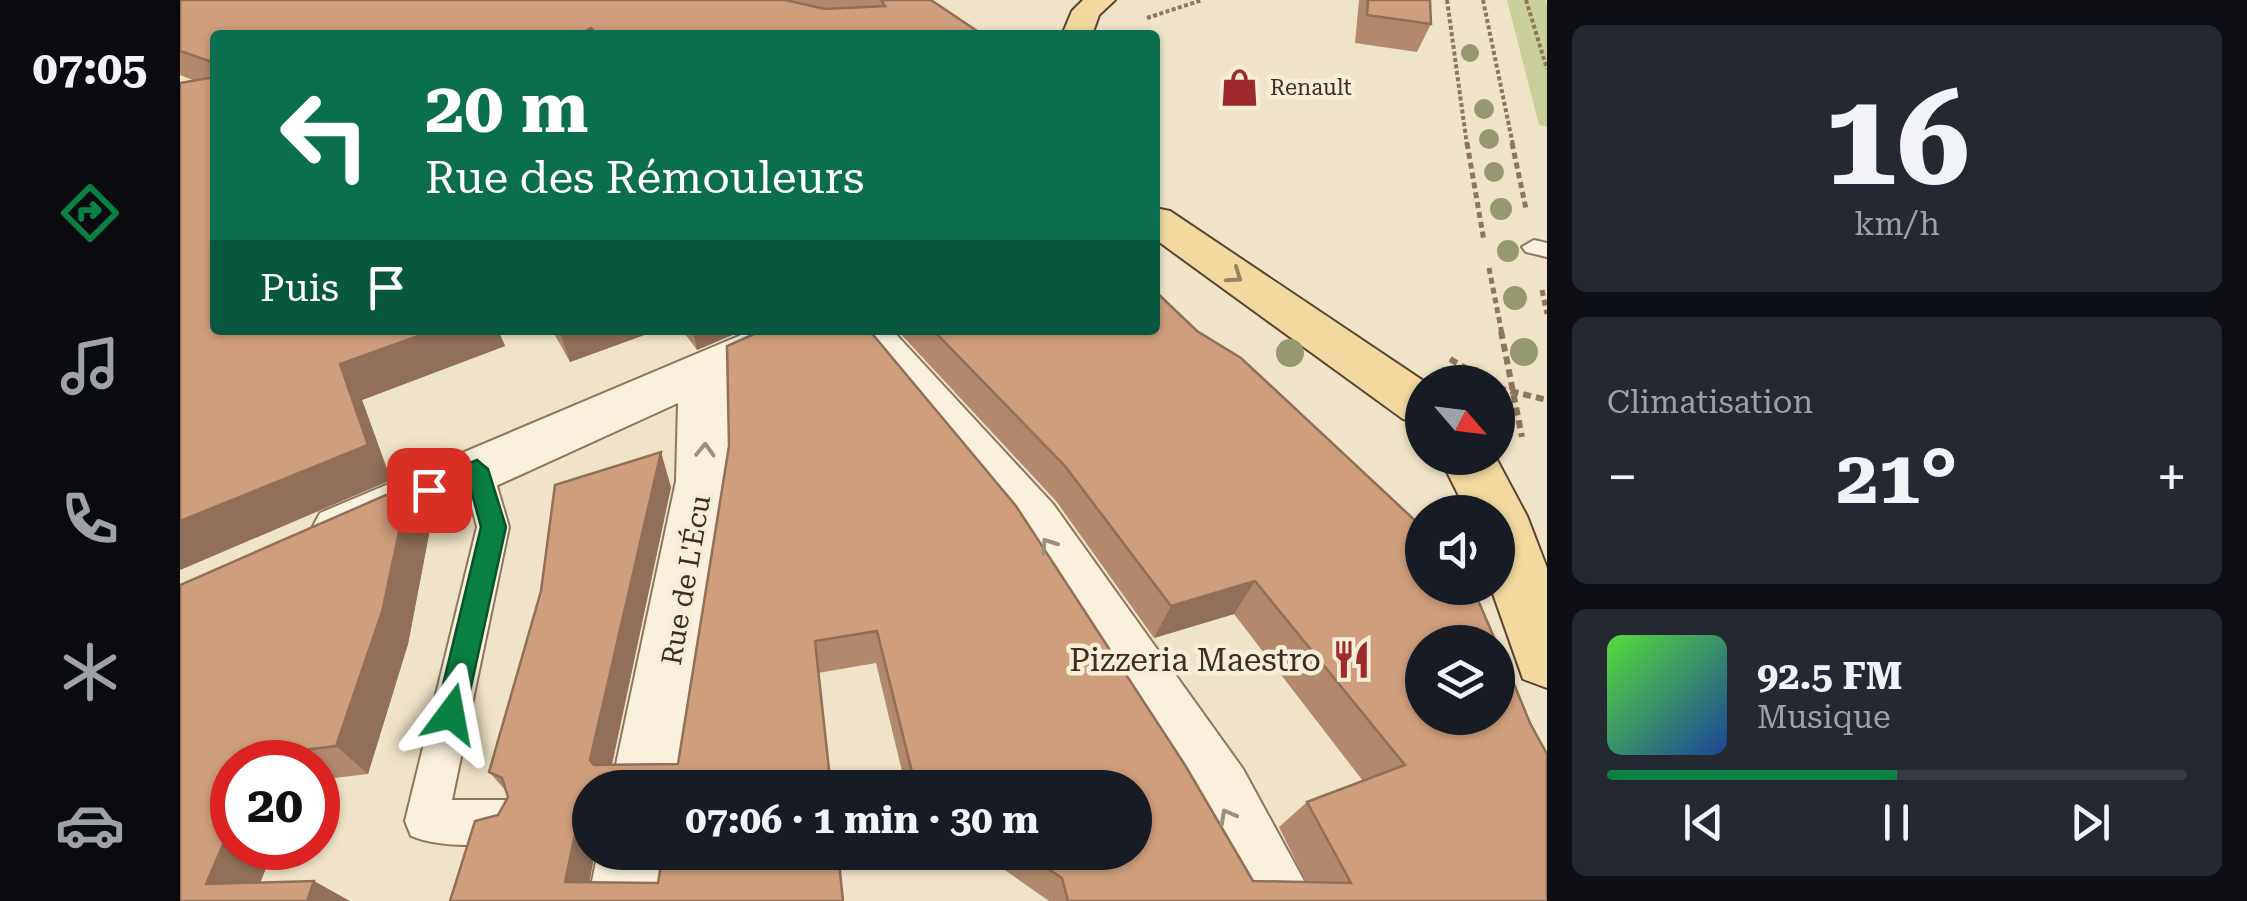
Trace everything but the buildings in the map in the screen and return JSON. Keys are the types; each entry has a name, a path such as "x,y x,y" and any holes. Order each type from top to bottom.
{"main road":[{"path":"1079,30 1086,10 1100,0"},
{"path":"1160,223 1405,394"},
{"path":"1515,565 1547,657"}],"street":[{"path":"287,555 784,335"},
{"path":"869,335 1032,522 1216,796 1274,901"},
{"name":"Rue de L'Écu","path":"653,770 704,480 704,370"},
{"path":"629,901 635,870"}],"lane":[{"path":"453,480 493,527 426,821 506,822"}],"path":[{"path":"1483,0 1540,248 1547,314"},
{"path":"1526,0 1547,68"},
{"path":"1515,392 1547,400"}],"green space":[{"path":"1507,0 1545,0 1547,5 1547,127 1539,125"}],"place":[{"name":"Renault","path":"1240,87"},
{"name":"Pizzeria Maestro","path":"1351,660"}],"route":[{"path":"429,490 477,469 493,527 451,714"}]}
